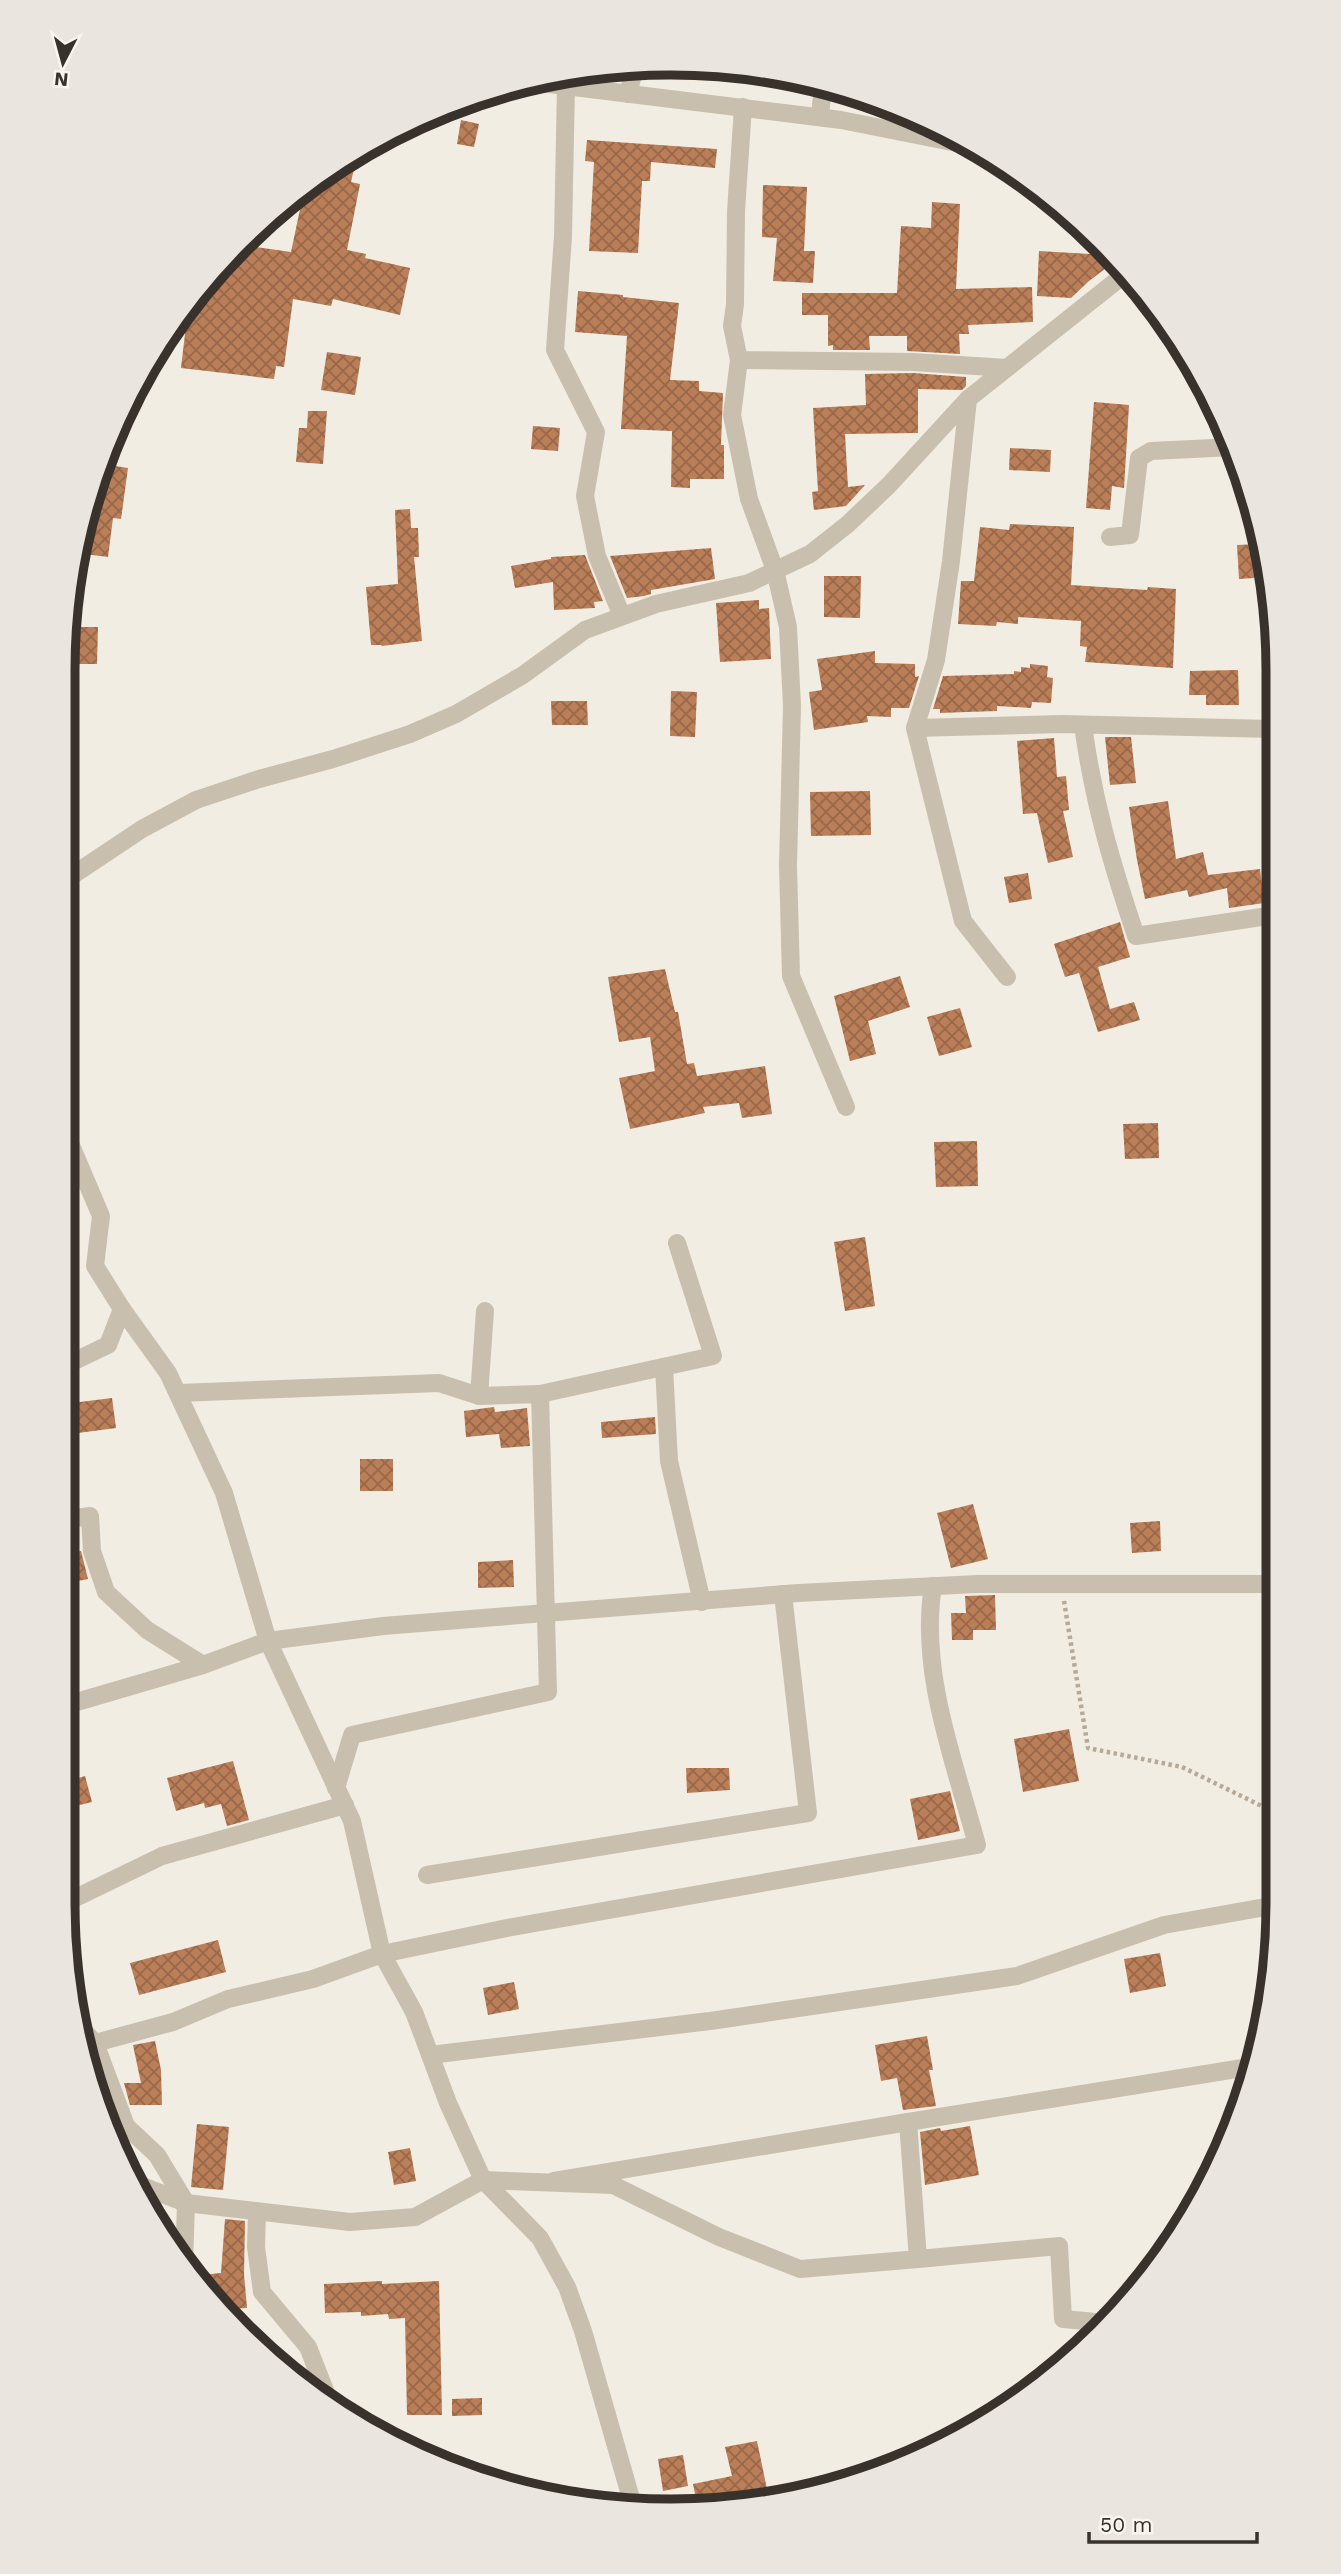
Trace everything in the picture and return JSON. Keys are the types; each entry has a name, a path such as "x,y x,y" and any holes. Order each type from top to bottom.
{"street":[{"path":"628,94 632,77"},
{"path":"562,86 820,117 926,133"},
{"path":"566,86 563,236 555,350 596,432 586,496 597,556 622,616"},
{"path":"820,117 822,95"},
{"path":"743,107 732,326 739,360 732,415 749,499 775,570 788,627 792,706 788,866 791,976 846,1107"},
{"path":"75,874 142,829 196,800 410,734 456,714 523,675 585,630 656,604 749,583 810,554 848,524 889,485 968,399 1119,279"},
{"path":"739,360 913,362 1007,368"},
{"path":"968,399 951,561 936,660 915,728 963,921 1007,977"},
{"path":"1110,537 1130,535 1139,457 1151,451 1222,448"},
{"path":"915,728 1083,725 1266,729"},
{"path":"1083,725 1089,772 1108,853 1136,936 1266,916"},
{"path":"75,1155 101,1216 95,1266 168,1373 224,1493 268,1641 352,1821 382,1954 414,2012 448,2103 483,2180 540,2238 567,2287 583,2331 631,2497"},
{"path":"178,1393 439,1383 479,1396 540,1394 713,1356 677,1243"},
{"path":"75,1361 108,1345 122,1309"},
{"path":"479,1396 485,1311"},
{"path":"664,1367 669,1461 702,1602"},
{"path":"336,1788 352,1735 548,1692 540,1394"},
{"path":"75,1518 90,1516 92,1551 106,1592 147,1630 203,1665"},
{"path":"75,1702 203,1665 268,1641 383,1626 782,1594 933,1586 1266,1584"},
{"path":"91,2037 173,2022 228,1999 313,1979 382,1954 506,1928 976,1846 934,1685 929,1614 933,1586"},
{"path":"427,1875 808,1813 782,1594"},
{"path":"75,1899 162,1856 345,1805"},
{"path":"430,2055 710,2021 1017,1976 1164,1925 1266,1907"},
{"path":"92,2043 126,2126 157,2155 186,2203 185,2247"},
{"path":"554,2181 1242,2068"},
{"path":"908,2122 918,2259"},
{"path":"148,2188 186,2203 350,2222 415,2217 483,2180 613,2185 719,2236 800,2269 1059,2246 1063,2319 1093,2322"},
{"path":"257,2211 256,2247 262,2292 308,2347 324,2387"}],"path":[{"path":"1062,1584 1088,1748 1182,1767 1266,1808"}],"building":[{"path":"461,120 479,124 474,147 457,144"},
{"path":"587,140 717,149 715,168 651,162 650,181 642,181 638,253 589,251 594,162 585,161"},
{"path":"354,169 351,182 360,184 347,250 366,254 365,258 410,268 400,315 333,299 331,306 293,299 284,367 276,366 274,379 181,368 186,325 223,278 253,247 291,252 301,204"},
{"path":"763,185 807,187 804,251 815,251 813,283 773,281 777,238 762,237"},
{"path":"932,202 960,204 956,289 1032,287 1033,322 968,325 969,334 959,334 960,354 907,351 907,336 869,336 870,350 833,350 833,345 828,346 828,315 802,315 802,293 897,293 901,226 931,228"},
{"path":"1039,251 1095,254 1107,267 1071,298 1037,296"},
{"path":"578,291 679,303 670,380 699,381 699,391 723,393 721,445 724,445 724,479 690,479 690,488 671,487 672,431 621,429 627,336 575,332"},
{"path":"327,352 361,357 355,395 321,390"},
{"path":"913,373 966,377 966,386 962,390 918,389 918,433 845,434 848,487 865,485 846,506 814,510 812,492 818,491 813,408 866,405 865,374"},
{"path":"1094,402 1129,405 1124,488 1112,486 1110,510 1086,508"},
{"path":"308,411 327,411 323,464 296,462 299,428 307,428"},
{"path":"533,426 560,428 558,451 531,449"},
{"path":"1010,448 1051,450 1050,472 1009,470"},
{"path":"112,466 128,468 121,519 113,518 108,557 87,554"},
{"path":"410,509 411,528 418,528 419,557 414,557 422,641 371,645 366,587 398,584 395,510"},
{"path":"1010,524 1074,527 1071,585 1147,590 1148,587 1176,589 1173,668 1085,662 1087,647 1080,646 1081,621 1018,617 1018,624 958,624 961,581 974,581 980,527 1009,530"},
{"path":"1252,544 1258,578 1239,579 1237,545"},
{"path":"711,548 715,579 651,590 651,594 627,598 610,556"},
{"path":"585,555 603,601 594,602 595,608 554,610 553,582 515,588 511,566 551,557"},
{"path":"824,576 861,576 860,618 824,617"},
{"path":"759,600 759,609 769,608 771,659 720,662 716,603"},
{"path":"77,627 98,627 97,664 75,664"},
{"path":"875,651 875,663 915,664 915,677 919,676 909,708 891,708 891,717 867,716 868,722 814,730 809,692 822,690 817,659"},
{"path":"1030,664 1048,666 1047,677 1053,678 1051,703 1032,702 1031,708 997,706 997,711 940,713 940,709 933,709 943,676 1014,674 1014,671 1021,672 1021,667 1030,668"},
{"path":"1238,670 1239,705 1206,705 1206,695 1189,695 1190,671"},
{"path":"671,691 697,692 695,737 670,736"},
{"path":"551,701 587,701 588,725 552,725"},
{"path":"1105,737 1131,737 1136,783 1110,785"},
{"path":"1054,738 1057,777 1066,776 1069,810 1063,811 1073,857 1048,863 1037,813 1023,814 1017,741"},
{"path":"870,791 871,835 811,836 810,792"},
{"path":"1168,801 1176,859 1203,852 1208,875 1260,869 1264,903 1229,908 1227,888 1189,897 1187,890 1145,899 1129,807"},
{"path":"1028,873 1032,899 1009,903 1004,877"},
{"path":"1120,922 1130,957 1098,967 1110,1009 1134,1002 1140,1020 1098,1032 1079,973 1065,977 1054,944"},
{"path":"665,969 675,1012 678,1012 687,1064 694,1063 697,1076 765,1066 772,1114 742,1118 739,1103 703,1107 705,1113 630,1129 619,1078 655,1071 650,1037 619,1042 608,977"},
{"path":"900,976 910,1007 868,1021 876,1054 850,1061 834,996"},
{"path":"960,1008 972,1047 939,1056 927,1017"},
{"path":"1158,1123 1159,1158 1125,1159 1123,1124"},
{"path":"977,1141 978,1186 936,1187 934,1142"},
{"path":"865,1237 875,1306 845,1311 834,1242"},
{"path":"112,1398 116,1428 75,1433 75,1403"},
{"path":"494,1407 495,1412 527,1408 530,1446 501,1448 499,1434 466,1437 464,1411"},
{"path":"655,1417 656,1434 602,1438 601,1422"},
{"path":"360,1459 393,1459 393,1491 360,1491"},
{"path":"973,1504 988,1559 951,1568 937,1513"},
{"path":"1160,1521 1161,1551 1132,1553 1130,1523"},
{"path":"81,1551 88,1579 75,1582 75,1552"},
{"path":"513,1560 514,1587 478,1588 478,1562"},
{"path":"995,1595 996,1630 973,1630 973,1640 952,1640 951,1613 966,1613 965,1596"},
{"path":"1069,1729 1079,1781 1023,1792 1014,1739"},
{"path":"233,1761 249,1820 227,1826 221,1804 205,1808 204,1803 176,1811 167,1778"},
{"path":"686,1768 729,1768 730,1790 687,1793"},
{"path":"85,1776 92,1802 75,1806 75,1779"},
{"path":"950,1791 960,1831 918,1840 910,1799"},
{"path":"218,1940 226,1972 139,1995 130,1963"},
{"path":"1160,1953 1166,1986 1130,1993 1124,1959"},
{"path":"514,1982 519,2009 488,2015 483,1988"},
{"path":"927,2036 933,2070 929,2070 936,2106 903,2110 897,2078 881,2081 875,2045"},
{"path":"155,2041 161,2070 162,2105 130,2105 124,2083 141,2083 133,2045"},
{"path":"197,2124 229,2127 223,2190 191,2187"},
{"path":"970,2126 979,2175 925,2185 920,2132"},
{"path":"410,2148 416,2181 394,2185 388,2152"},
{"path":"225,2219 245,2221 244,2274 247,2308 235,2309 205,2275 221,2273"},
{"path":"382,2281 382,2284 439,2281 442,2415 407,2415 405,2318 389,2319 388,2314 361,2316 361,2312 325,2313 324,2284"},
{"path":"482,2398 482,2415 452,2416 452,2399"},
{"path":"757,2441 767,2491 696,2498 693,2484 732,2476 725,2447"},
{"path":"683,2455 688,2486 663,2491 658,2459"}]}
